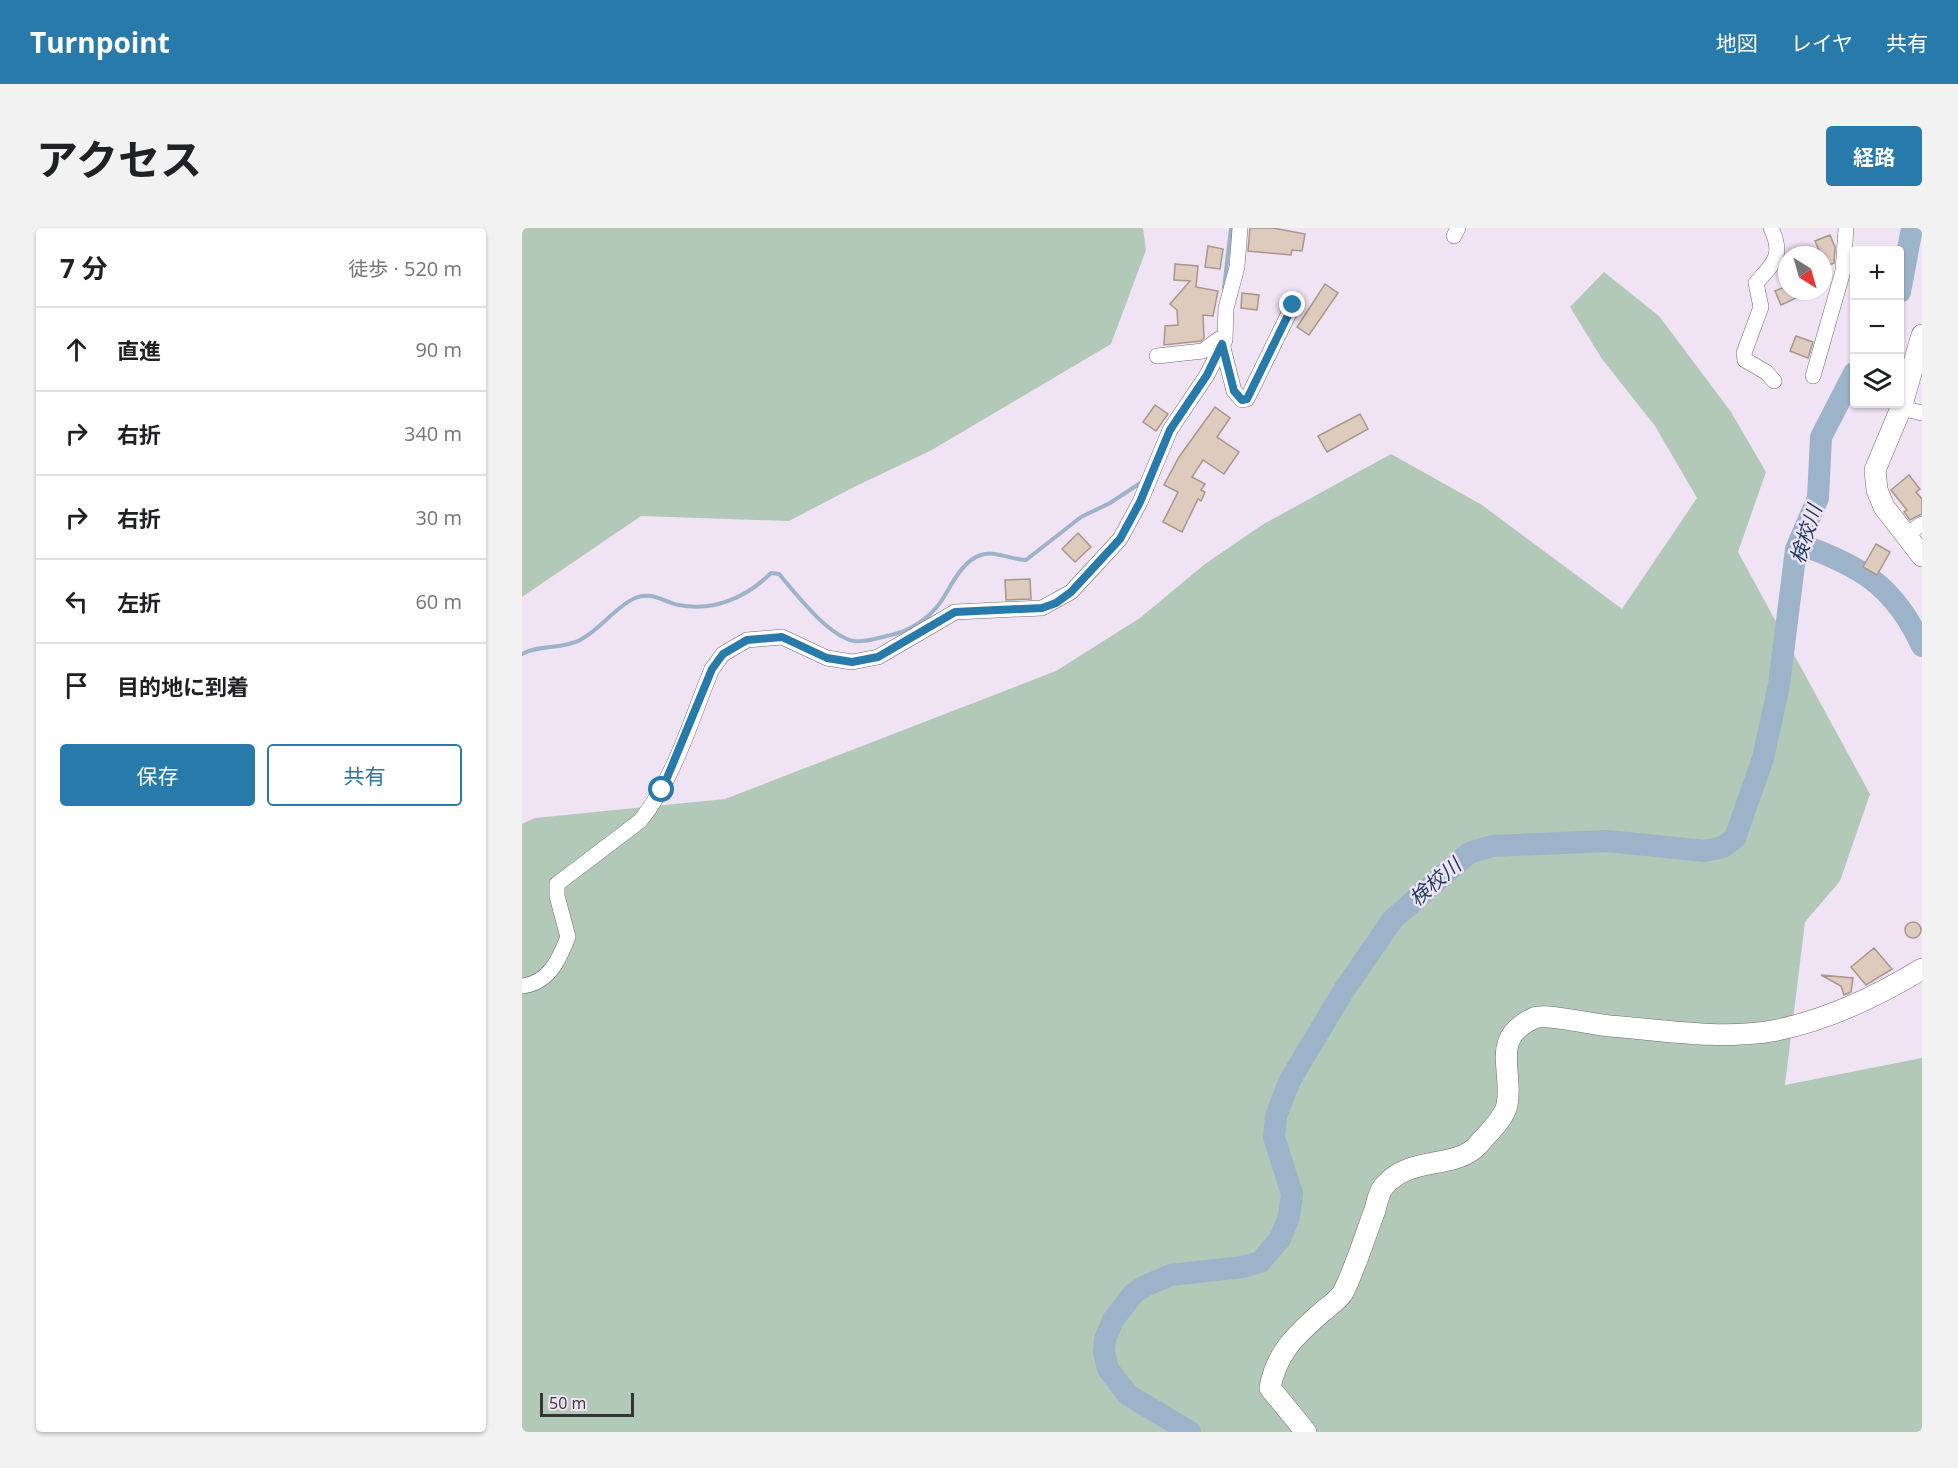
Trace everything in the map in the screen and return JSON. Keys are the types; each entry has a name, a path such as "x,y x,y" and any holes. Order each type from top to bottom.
{"street":[{"path":"522,986 532,985 552,970 568,937 557,896 557,884 640,821 646,813 662,790 712,669 723,654 747,640 782,637 827,658 852,662 878,657 955,612 1042,608 1056,603 1071,592 1120,539 1140,502 1170,430 1207,375 1219,342 1237,267 1240,228"},
{"path":"1771,228 1778,242 1776,259 1756,284 1761,307 1744,353 1745,360 1766,372 1774,381"},
{"path":"1813,376 1843,271 1846,228"},
{"path":"1219,342 1234,391 1242,400 1247,399 1293,305"},
{"path":"1904,397 1922,334"},
{"path":"1157,356 1191,354 1219,342"},
{"path":"1922,413 1901,408 1875,470 1877,490 1884,507 1914,530 1922,556"},
{"path":"1306,1432 1270,1388 1273,1368 1289,1342 1341,1294 1383,1186 1404,1168 1456,1158 1474,1149 1495,1125 1507,1106 1505,1047 1511,1036 1522,1027 1535,1018 1549,1016 1585,1024 1719,1034 1770,1031 1844,1010 1882,993 1922,969"}],"green space":[{"path":"522,228 1143,228 1146,250 1111,344 930,451 789,521 641,516 522,597"},
{"path":"1604,272 1659,316 1731,412 1766,472 1738,552 1870,794 1840,881 1805,922 1785,1085 1922,1058 1922,1432 522,1432 522,824 535,818 725,799 1056,671 1140,618 1205,564 1262,525 1391,454 1482,505 1622,609 1697,498 1655,426 1602,359 1570,307"}],"building":[{"path":"1250,228 1273,228 1305,234 1302,251 1292,250 1291,255 1248,251"},
{"path":"1830,235 1835,247 1834,263 1832,264 1832,246 1817,246 1815,241"},
{"path":"1208,246 1223,249 1220,269 1205,267"},
{"path":"1175,264 1198,266 1196,287 1218,291 1213,316 1203,315 1204,338 1201,341 1164,345 1165,326 1178,325 1177,310 1170,304 1190,281 1174,280"},
{"path":"1325,284 1338,293 1309,335 1297,327"},
{"path":"1242,293 1259,295 1257,310 1241,308"},
{"path":"1779,300 1792,300 1781,305"},
{"path":"1796,336 1813,342 1808,358 1790,351"},
{"path":"1155,405 1168,414 1156,431 1143,422"},
{"path":"1215,407 1230,418 1217,437 1239,452 1224,474 1203,460 1192,477 1205,484 1201,490 1205,492 1201,501 1198,499 1182,532 1163,522 1178,492 1164,485 1179,457"},
{"path":"1360,414 1368,429 1327,452 1318,436"},
{"path":"1909,475 1920,489 1916,492 1922,499 1922,514 1910,520 1904,512 1907,510 1891,490"},
{"path":"1078,533 1091,547 1075,562 1062,549"},
{"path":"1876,544 1890,552 1877,575 1863,567"},
{"path":"1030,579 1031,599 1006,600 1005,580"},
{"path":"1913,922 1919,924 1921,930 1919,936 1913,938 1907,936 1905,930 1907,924"},
{"path":"1874,948 1892,969 1866,985 1851,967"},
{"path":"1821,975 1853,978 1851,992 1844,995 1841,986"}],"waterway":[{"path":"1224,288 1231,228"},
{"name":"検校川","path":"1904,271 1912,228"},
{"name":"検校川","path":"1190,1432 1128,1395 1108,1369 1104,1352 1105,1339 1113,1320 1133,1294 1143,1287 1171,1275 1243,1267 1260,1262 1280,1239 1289,1217 1292,1194 1274,1137 1276,1116 1290,1080 1344,990 1393,919 1469,853 1492,846 1608,841 1704,851 1723,847 1735,838 1763,758 1779,685 1796,549 1818,498 1821,437 1850,381"},
{"path":"522,654 580,640 621,607 641,596 653,596 673,604 692,607 717,604 741,596 771,573 779,574 823,623 844,638 863,641 898,633 912,627 930,614 962,569 974,558 986,554 998,554 1026,560 1081,517 1110,503 1142,482"},
{"path":"1799,544 1857,569 1887,592 1911,625 1922,646"}],"route":[{"path":"662,790 712,669 723,654 747,640 782,637 827,658 852,662 878,657 955,612 1042,608 1056,603 1071,592 1120,539 1140,502 1170,430 1207,375 1222,344 1234,391 1242,400 1247,399 1252,394 1293,305"}]}
